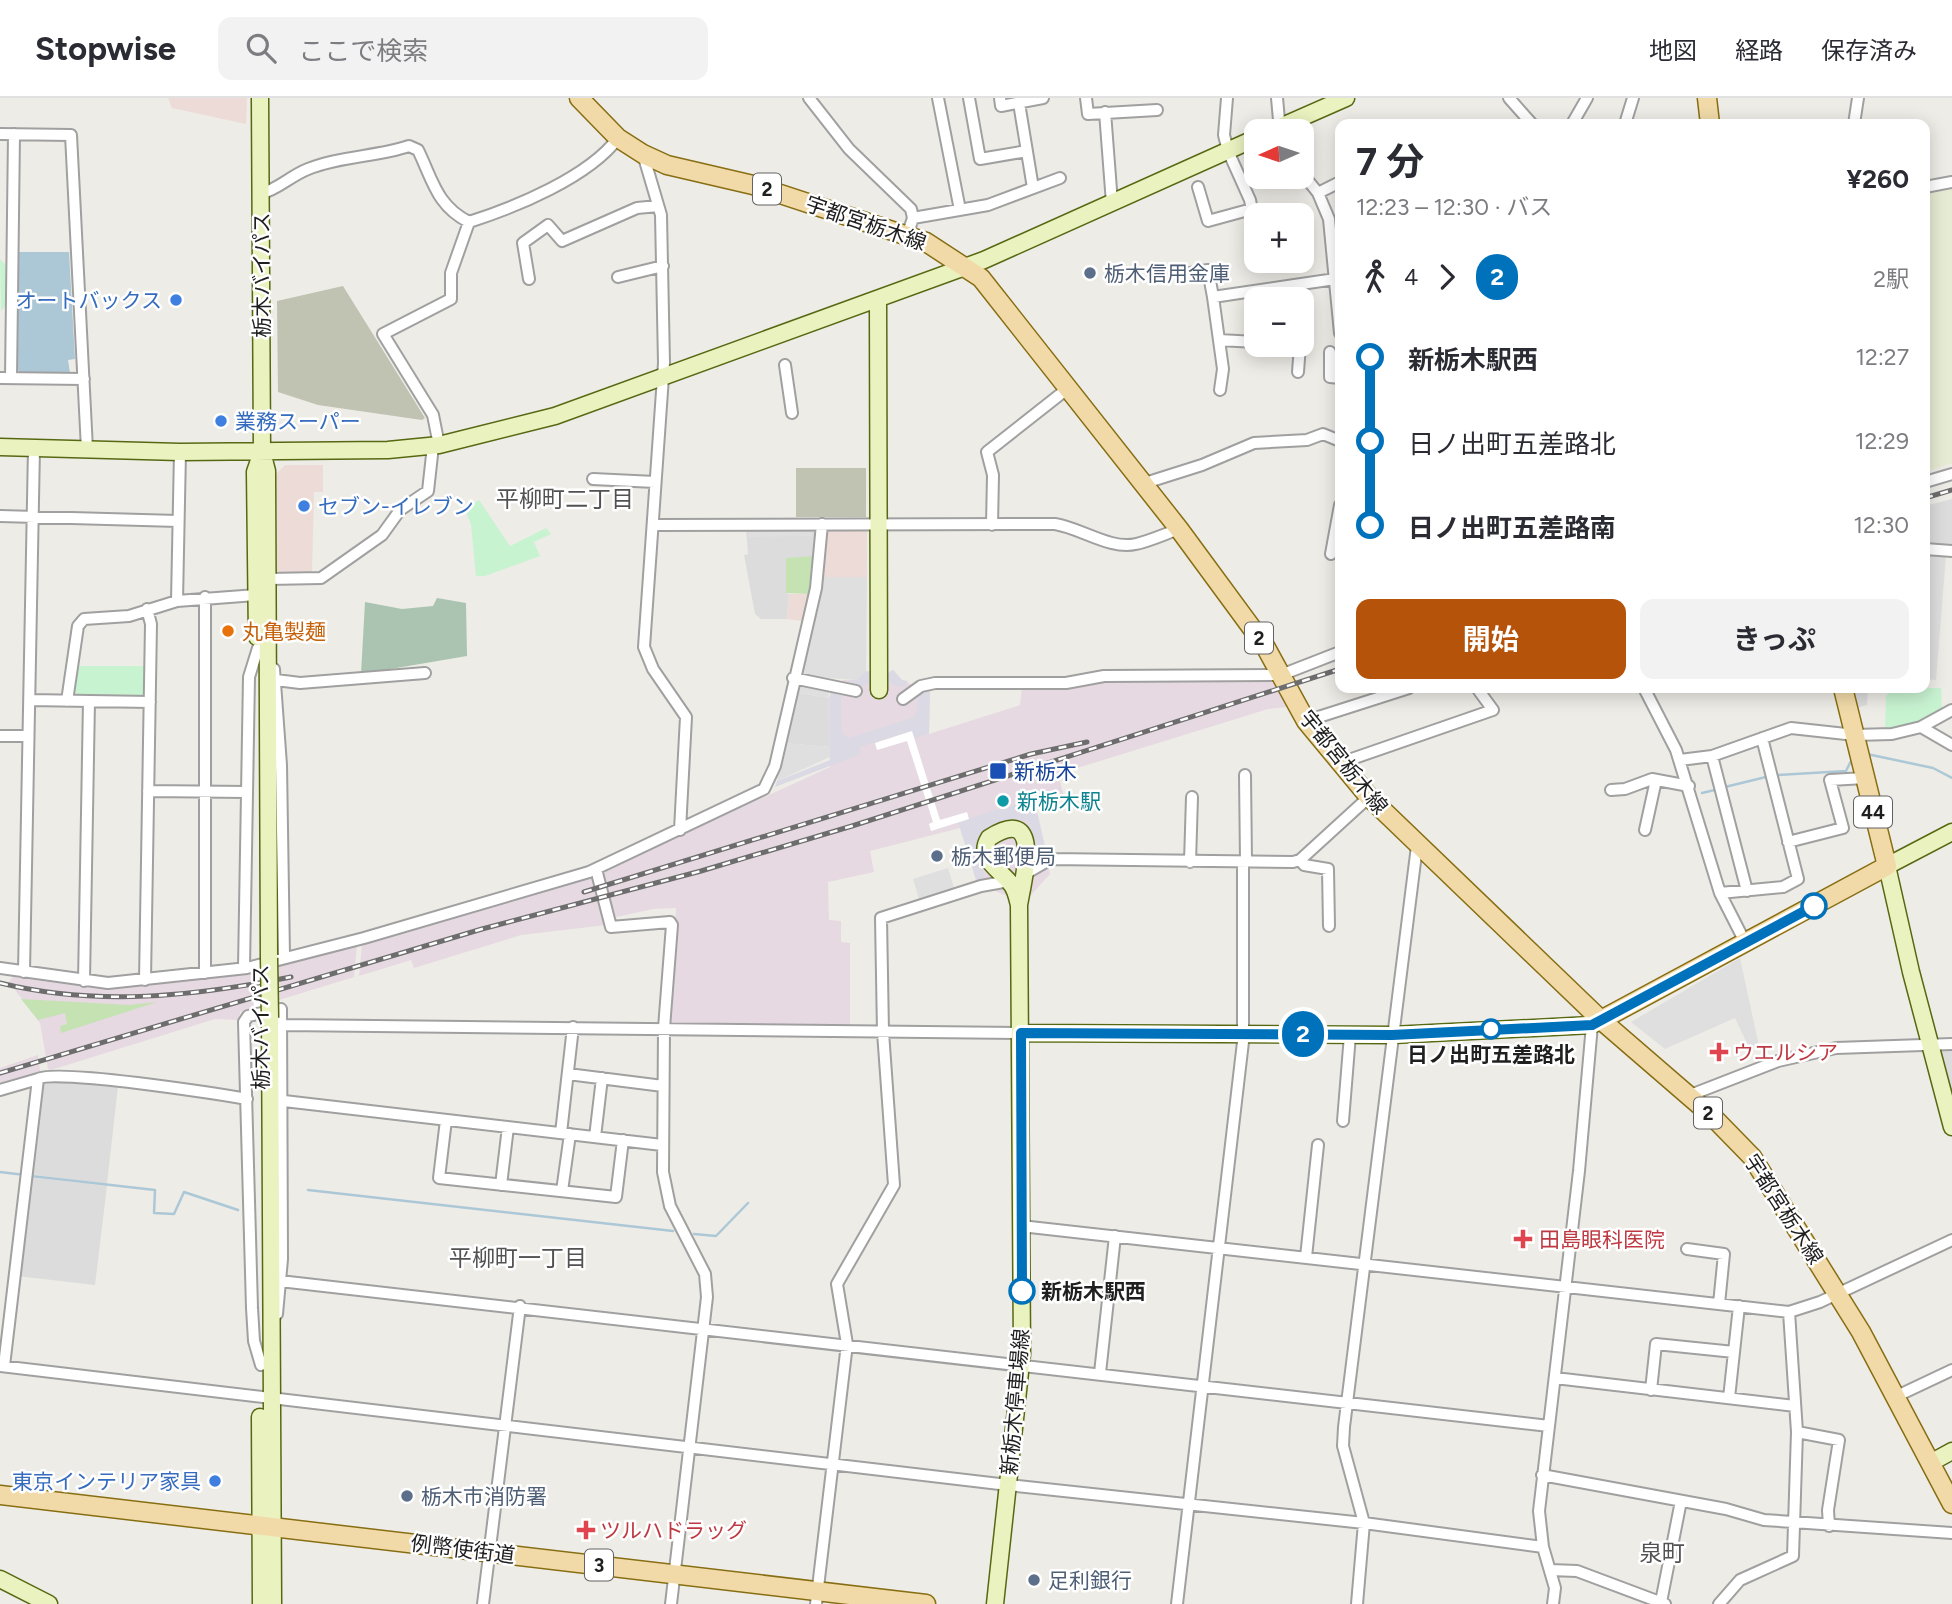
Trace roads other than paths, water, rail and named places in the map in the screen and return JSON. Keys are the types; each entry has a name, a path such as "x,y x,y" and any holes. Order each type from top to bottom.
{"main road":[{"name":"栃木バイパス","path":"260,98 262,452 267,471 268,579 263,645"},
{"name":"宇都宮栃木線","path":"579,98 618,138 667,165 753,185 907,236 943,250 981,278 1179,529 1265,646 1306,721 1340,764 1417,846 1597,1022 1688,1096 1752,1157 1839,1293 1897,1396 1952,1504"},
{"path":"1300,119 1346,98"},
{"path":"1707,98 1709,119"},
{"path":"0,447 180,452 336,452 436,445 555,416 966,267 1244,144"},
{"path":"878,300 879,690"},
{"name":"栃木バイパス","path":"261,1604 266,1524 266,1398 276,1280 263,645 257,595 255,471 262,452"},
{"name":"44","path":"1844,693 1887,866"},
{"path":"1016,830 1025,839 1028,850 1019,905 1009,881 992,867 986,842 993,835 1016,830"},
{"path":"1021,1033 1392,1035 1597,1022 1952,832"},
{"path":"1887,866 1929,1045 1952,1127"},
{"name":"新栃木停車場線","path":"995,1604 1021,1365 1019,905"},
{"name":"栃木バイパス","path":"266,1398 261,1365 271,1021"},
{"path":"1932,1462 1952,1451"},
{"name":"例幣使街道","path":"0,1495 266,1524 675,1574 816,1598 926,1604"},
{"name":"栃木バイパス","path":"266,1524 273,1604"},
{"path":"0,1579 49,1604"}],"street":[{"path":"809,98 849,149 911,209 913,218 907,236"},
{"path":"938,98 960,210"},
{"path":"969,98 981,159 1027,151"},
{"path":"1000,98 1001,106 1043,98"},
{"path":"1086,98 1088,114 1157,110"},
{"path":"1134,98 1135,111"},
{"path":"1227,98 1224,135 1250,203"},
{"path":"1276,119 1277,98"},
{"path":"1509,98 1528,119"},
{"path":"1575,119 1587,98"},
{"path":"1627,119 1633,98"},
{"path":"1855,119 1858,98"},
{"path":"1018,103 1033,188"},
{"path":"1105,112 1112,203"},
{"path":"0,134 71,135 87,449"},
{"path":"14,134 13,192 6,254 5,378 84,379"},
{"path":"268,579 321,578 382,535 400,510 428,491 436,445 433,415 383,334 451,299 451,273 469,222 572,176 605,156 618,138"},
{"path":"260,194 278,189 307,169 385,154 409,146 418,150 443,204 451,213 469,222"},
{"path":"643,154 659,206 663,266 663,376 644,648 653,669 686,717 680,830"},
{"path":"913,218 988,205 1060,178"},
{"path":"1930,186 1952,182"},
{"path":"1318,193 1335,184"},
{"path":"1198,187 1208,221 1244,211"},
{"path":"1213,297 1335,279 1335,233 1314,188"},
{"path":"0,192 13,192"},
{"path":"529,279 523,243 548,225 562,241 637,208 659,206"},
{"path":"618,276 663,266"},
{"path":"1190,273 1208,270 1223,369 1220,390"},
{"path":"1219,340 1244,341"},
{"path":"1330,352 1330,377 1335,377"},
{"path":"1298,372 1299,357"},
{"path":"785,365 792,414"},
{"path":"992,525 993,475 987,452 1067,389"},
{"path":"1142,484 1202,465 1254,443 1307,440 1323,434 1335,438"},
{"path":"24,972 34,448"},
{"path":"177,601 180,452"},
{"path":"1930,481 1952,474"},
{"path":"593,479 655,482"},
{"path":"0,516 178,521"},
{"path":"0,968 84,981 145,980 244,968 271,958 364,938 596,869 680,830 749,791 764,789 770,781 816,588 822,524"},
{"path":"654,525 1055,524 1073,527 1116,545 1134,545 1179,529"},
{"path":"1331,554 1335,532"},
{"path":"1930,549 1952,551"},
{"path":"67,701 80,622 90,617 129,616 177,601 257,595"},
{"path":"205,597 205,973"},
{"path":"145,980 151,624 147,609"},
{"path":"263,645 276,680 281,765 271,958"},
{"path":"244,968 249,677 263,645"},
{"path":"903,699 921,686 935,683 1066,683 1104,677 1281,675 1335,654"},
{"path":"276,680 300,683 425,673"},
{"path":"793,678 856,691"},
{"path":"1306,721 1393,693"},
{"path":"1340,764 1493,710 1480,693"},
{"path":"1646,693 1680,760 1720,893 1746,944"},
{"path":"30,700 150,702"},
{"path":"84,981 89,701"},
{"path":"1680,760 1712,756 1791,728 1858,747 1892,734 1921,727 1952,710"},
{"path":"1921,727 1952,745"},
{"path":"0,736 28,736"},
{"path":"1720,893 1783,887 1798,879 1762,738"},
{"path":"1712,756 1747,891"},
{"path":"1177,1604 1244,1034 1245,775"},
{"path":"1788,842 1843,828 1830,780 1865,778"},
{"path":"1611,790 1656,780 1689,786"},
{"path":"1645,830 1656,780"},
{"path":"148,792 247,792"},
{"path":"1190,862 1192,797"},
{"path":"1028,850 1042,858 1051,859 1190,862 1300,860 1369,797"},
{"path":"1357,1604 1364,1523 1343,1446 1417,846"},
{"path":"1025,874 1051,859"},
{"path":"1300,860 1304,865 1328,869 1329,926"},
{"path":"981,886 989,880 992,867"},
{"path":"596,869 611,928 670,922 672,925 664,1028 664,1185 670,1206 705,1274 707,1297 671,1604"},
{"path":"816,1598 847,1344 837,1284 894,1185 883,1032 881,918 981,886 1009,881"},
{"path":"261,1365 254,1342 252,1308 245,1017 281,1009 271,1021 284,1101 282,1230 276,1280 1549,1426"},
{"path":"271,1021 1021,1033"},
{"path":"1553,1604 1555,1588 1543,1547 1539,1511 1597,1022"},
{"path":"562,1191 573,1027"},
{"path":"1343,1121 1350,1035"},
{"path":"1688,1096 1778,1061 1836,1048 1952,1044"},
{"path":"568,1074 663,1086"},
{"path":"0,1090 44,1075 247,1099"},
{"path":"595,1137 602,1078"},
{"path":"38,1079 2,1366 1008,1485 1364,1523 1543,1547"},
{"path":"284,1101 662,1145"},
{"path":"446,1120 439,1178 616,1197 623,1140"},
{"path":"501,1185 508,1127"},
{"path":"1306,1257 1318,1145"},
{"path":"1021,1226 1789,1312 1839,1293 1952,1240"},
{"path":"1100,1373 1115,1236"},
{"path":"1687,1249 1724,1254 1719,1304"},
{"path":"483,1604 520,1306"},
{"path":"1729,1398 1739,1307"},
{"path":"1719,1604 1740,1580 1793,1556 1797,1432 1789,1312"},
{"path":"1651,1390 1656,1343 1734,1352"},
{"path":"1897,1396 1952,1370"},
{"path":"1555,1378 1795,1406"},
{"path":"1797,1432 1839,1440 1828,1510 1829,1526"},
{"path":"1542,1475 1792,1523 1952,1534"},
{"path":"1550,1570 1577,1571 1663,1603 1681,1501"}],"water":[{"path":"18,252 69,252 75,359 68,360 70,373 20,373 16,367"}],"waterway":[{"path":"1867,754 1933,768 1952,778"},
{"path":"1776,775 1846,771 1852,759"},
{"path":"1725,787 1770,776"},
{"path":"1702,793 1719,789"},
{"path":"0,1172 25,1175"},
{"path":"31,1176 155,1190 154,1213 174,1214 184,1192 238,1210"},
{"path":"308,1190 673,1231"},
{"path":"694,1234 716,1236 748,1203"}],"railway":[{"path":"1930,497 1952,490"},
{"path":"0,1073 482,929 701,871 852,826 1335,671"},
{"path":"584,892 1031,754 1087,742"},
{"path":"0,983 73,995 109,997 182,994 291,977"}],"place":[{"name":"栃木信用金庫","path":"1090,273"},
{"name":"オートバックス","path":"176,300"},
{"name":"業務スーパー","path":"221,421"},
{"name":"セブン-イレブン","path":"304,506"},
{"name":"丸亀製麺","path":"228,631"},
{"name":"新栃木","path":"998,771"},
{"name":"新栃木駅","path":"1003,801"},
{"name":"栃木郵便局","path":"937,856"},
{"name":"日ノ出町五差路北","path":"1491,1029"},
{"name":"ウエルシア","path":"1719,1052"},
{"name":"田島眼科医院","path":"1523,1239"},
{"name":"新栃木駅西","path":"1022,1291"},
{"name":"東京インテリア家具","path":"215,1481"},
{"name":"栃木市消防署","path":"407,1496"},
{"name":"ツルハドラッグ","path":"586,1530"},
{"name":"足利銀行","path":"1034,1580"}],"district":[{"name":"平柳町二丁目","path":"565,499"},
{"name":"平柳町一丁目","path":"518,1258"},
{"name":"泉町","path":"1662,1553"}]}
